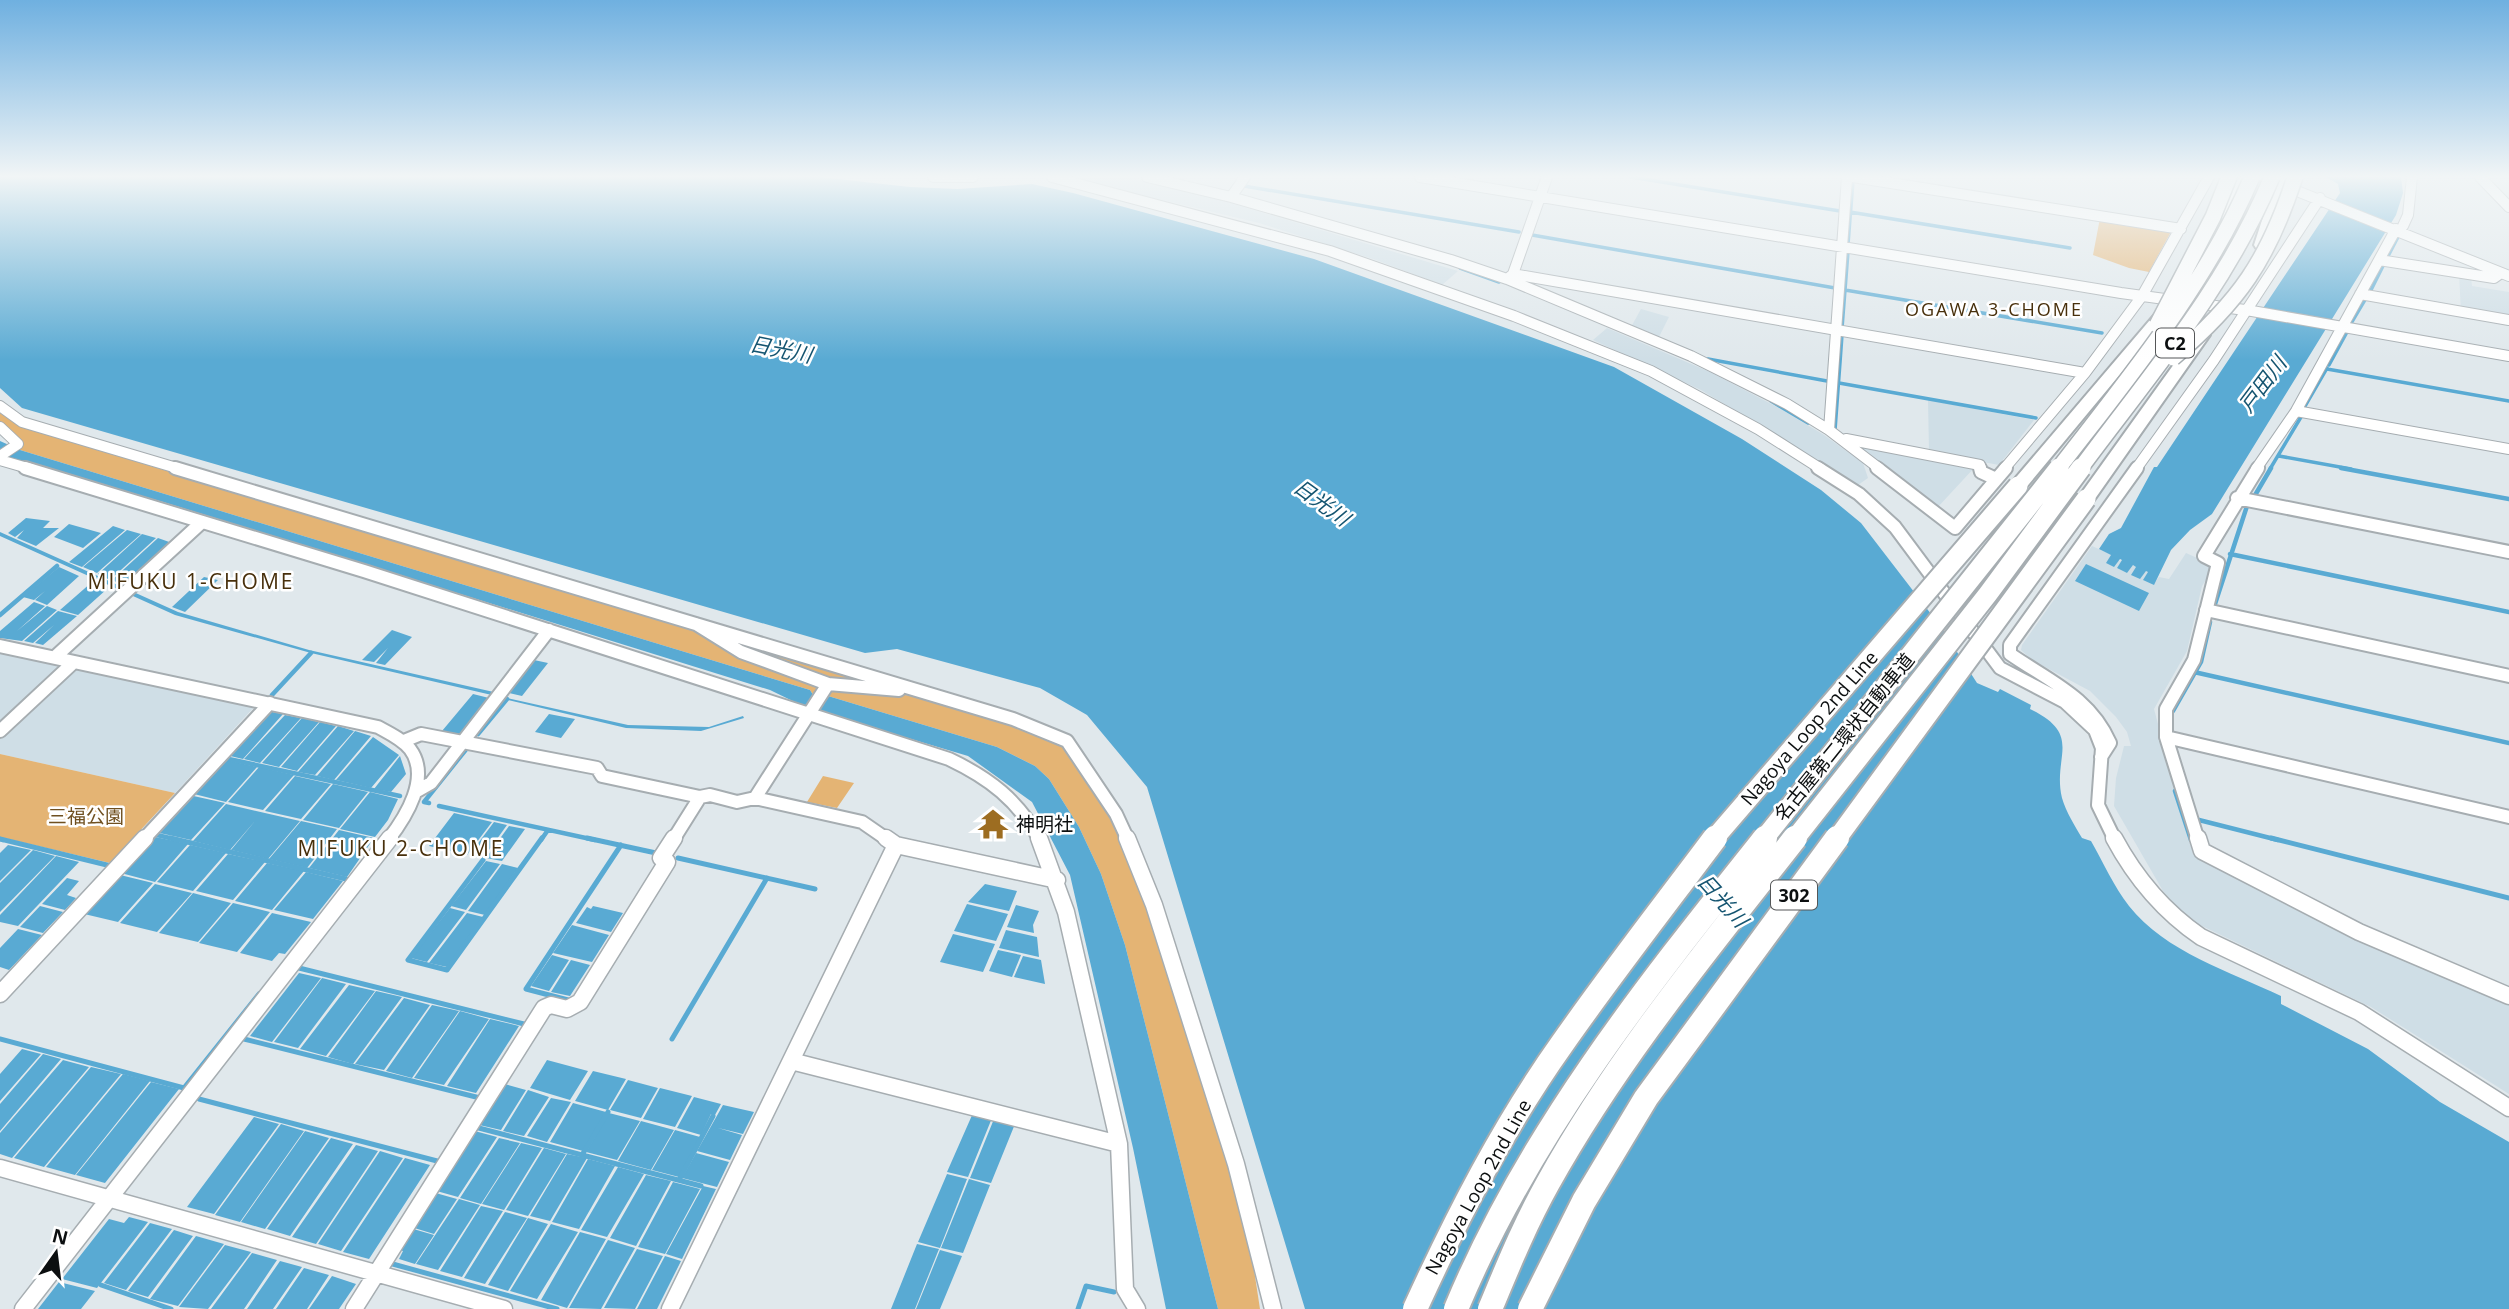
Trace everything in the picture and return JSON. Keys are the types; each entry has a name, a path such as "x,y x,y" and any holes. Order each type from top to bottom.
{"highway":[{"path":"2106,406 2152,335 2201,238"},
{"name":"Nagoya Loop 2nd Line","path":"1415,1309 1456,1219 1503,1136 1561,1045 1719,832 2007,482 2174,300 2197,268 2212,238"},
{"name":"名古屋第二環状自動車道","path":"1456,1309 1499,1213 1542,1137 1593,1059 1653,978 2042,490 2177,311 2222,238"},
{"name":"名古屋第二環状自動車道","path":"1490,1309 1523,1231 1567,1150 1614,1075 1673,993 1989,592 2188,326 2245,238"},
{"name":"302","path":"1530,1309 1562,1239 1602,1165 1646,1098 2085,499 2246,274 2265,238"},
{"path":"2146,381 2214,324 2243,291 2272,238"}],"street":[{"path":"1281,238 1330,251 1583,342 1696,394 1799,454 1859,494 1895,527 2000,668 2065,702 2095,730 2102,748 2096,791 2098,805 2150,897 2176,923 2359,1012 2509,1108"},
{"path":"1373,238 1510,277 2085,373"},
{"path":"1510,277 1525,238"},
{"path":"1789,238 2249,311 2509,356"},
{"path":"1829,430 1844,238"},
{"path":"1510,277 1722,370 1829,430 1955,528 2007,482 2142,296 2176,238"},
{"path":"2101,758 2109,743 2106,730 2093,710 2072,692 2010,654 2010,645 2249,311 2296,238"},
{"path":"2392,238 2339,326 2296,411 2237,498 2204,556 2218,563 2194,660 2166,709 2166,737 2202,852 2359,932 2509,996"},
{"path":"2425,238 2506,273"},
{"path":"2379,260 2494,278 2506,273"},
{"path":"2360,294 2509,320"},
{"path":"0,406 22,422 922,691 1013,719 1068,741 1116,814 1154,905 1236,1164 1271,1309"},
{"path":"2296,411 2509,449"},
{"path":"0,427 18,444 0,457"},
{"path":"1843,439 1980,465 1981,472 2007,482"},
{"path":"0,457 809,713 970,767 1011,796 1026,813 1057,880 1119,1144 1125,1289 1137,1309"},
{"path":"2237,498 2509,552"},
{"path":"55,657 202,522"},
{"path":"2206,610 2509,676"},
{"path":"693,622 708,635 826,688 922,691"},
{"path":"418,791 432,783 550,630"},
{"path":"0,646 378,727 404,741 412,752 419,773 418,791 393,834 23,1309"},
{"path":"0,731 74,662"},
{"path":"755,798 826,688"},
{"path":"0,993 270,703"},
{"path":"404,741 421,734 597,768 602,776 700,797 710,795 737,802 755,798 862,822 896,845 1057,880"},
{"path":"2166,737 2509,817"},
{"path":"354,1309 544,1008 551,1005 572,1008 580,1002 667,862 662,858 700,797"},
{"path":"670,1309 896,845"},
{"path":"791,1060 1119,1144"},
{"path":"0,1168 504,1309"}],"shaded area":[{"path":"1307,238 1348,238 1458,271 1442,285"},
{"path":"2459,275 2471,277 2472,286 2509,292 2509,318 2461,311"},
{"path":"1641,309 1669,317 1658,339 1631,327"},
{"path":"1607,328 1710,372 1781,409 1863,463 1868,478 1858,485 1701,390 1593,340"},
{"path":"1928,400 2034,420 1999,465 1929,452"},
{"path":"1855,444 1975,467 1937,508"},
{"path":"2092,546 2112,555 2106,563 2123,560 2117,568 2127,573 2133,565 2137,567 2139,579 2146,571 2149,572 2153,585 2159,577 2169,579 2186,553 2215,566 2202,586 2187,651 2154,709 2193,854 2358,939 2509,1004 2509,1094 2371,1007 2198,924 2179,909 2163,891 2114,806 2116,778 2124,746 2131,746 2127,732 2090,691 2032,660 2021,650"},
{"path":"0,652 60,664 60,668 0,723"},
{"path":"78,669 254,707 175,793 0,754 0,738 71,671"}],"green space":[{"path":"2096,238 2168,238 2149,272 2093,255"},
{"path":"0,413 23,427 401,542 691,626 705,638 819,687 815,698 810,690 14,448 0,423"},
{"path":"705,629 896,687 824,679"},
{"path":"831,690 919,696 1010,723 1062,743 1111,816 1150,908 1228,1162 1251,1250 1260,1309 1218,1309 1125,945 1101,874 1079,827 1049,779 1035,766 997,747 828,696"},
{"name":"三福公園","path":"0,754 175,793 110,863 0,837"},
{"path":"823,776 854,783 837,808 807,802"}],"water":[{"name":"日光川","path":"0,238 1238,238 1314,259 1614,367 1742,439 1821,490 1861,523 1941,627 1977,683 1998,692 2000,689 2031,705 2030,709 2056,728 2061,738 2060,783 2066,808 2082,838 2091,841 2124,899 2144,922 2161,936 2200,959 2281,996 2281,1004 2368,1049 2440,1102 2509,1142 2509,1309 1305,1309 1147,787 1087,715 1040,688 897,649 865,653 22,408 0,388"},
{"name":"戸田川","path":"2310,238 2382,238 2212,514 2190,530 2171,550 2154,585 2143,580 2148,572 2146,571 2140,579 2131,575 2136,567 2133,565 2127,573 2117,568 2122,560 2120,559 2114,567 2106,563 2111,555 2099,549 2109,534 2121,528 2154,467 2157,467"},
{"path":"0,441 20,450 810,690 815,698 828,696 997,747 1035,766 1049,779 1079,827 1101,874 1125,945 1218,1309 1166,1309 1133,1148 1070,875 1032,802 968,756 807,708 770,690 163,502 6,457 0,452"},
{"path":"26,518 50,521 43,528 59,528 36,546 17,538 24,530 15,537 8,533"},
{"path":"69,524 101,533 83,548 54,537"},
{"path":"113,526 125,530 82,567 69,562"},
{"path":"127,530 141,534 97,573 83,567"},
{"path":"0,532 178,612 309,650 498,693 496,696 311,653 175,615 0,536"},
{"path":"142,534 156,538 110,580 98,574"},
{"path":"158,538 172,543 125,586 112,580"},
{"path":"2086,564 2149,593 2139,611 2075,581"},
{"path":"59,567 79,576 47,605 35,600 45,591 34,600 23,597"},
{"path":"204,577 218,580 185,612 172,607"},
{"path":"92,582 107,589 78,615 60,610"},
{"path":"34,602 45,606 17,631 47,606 57,610 22,641 0,638 0,631"},
{"path":"58,611 77,616 43,645 35,643 54,625 33,643 24,641"},
{"path":"392,630 412,637 385,665 376,663 388,648 374,662 362,660"},
{"path":"534,660 548,663 522,696 509,693"},
{"path":"473,694 493,699 465,732 460,735 442,731"},
{"path":"507,698 628,725 709,727 743,716 744,718 701,731 626,728"},
{"path":"267,711 283,714 243,759 226,755"},
{"path":"549,714 575,719 561,738 535,732"},
{"path":"285,715 301,718 260,763 244,759"},
{"path":"302,718 319,722 279,767 262,763"},
{"path":"320,722 336,726 297,771 281,767"},
{"path":"338,726 354,731 315,775 298,772"},
{"path":"355,731 371,736 334,780 317,776"},
{"path":"373,737 399,755 371,788 336,780"},
{"path":"400,756 406,774 391,792 374,789"},
{"path":"222,759 257,767 226,802 190,793"},
{"path":"259,767 294,775 263,810 228,802"},
{"path":"295,776 331,784 301,819 265,811"},
{"path":"333,784 368,792 339,828 303,820"},
{"path":"370,792 398,799 388,820 375,837 340,829"},
{"path":"189,795 225,803 191,840 155,832"},
{"path":"226,804 300,821 268,859 231,850 255,821 230,850 193,841"},
{"path":"454,813 492,822 467,855 429,846"},
{"path":"301,821 337,829 307,868 269,859"},
{"path":"494,822 507,825 484,857 470,854"},
{"path":"509,826 525,829 502,861 486,858"},
{"path":"339,830 374,838 347,877 309,868"},
{"path":"151,836 188,844 155,882 117,872"},
{"path":"8,845 31,850 0,881 0,853"},
{"path":"190,845 226,853 193,891 157,882"},
{"path":"33,850 55,856 0,912 0,883"},
{"path":"228,854 265,862 233,900 196,891"},
{"path":"56,856 79,862 18,926 0,922 0,915"},
{"path":"486,861 500,864 466,910 451,906"},
{"path":"267,863 304,871 272,910 235,901"},
{"path":"502,864 518,868 485,915 468,911"},
{"path":"306,872 343,881 313,919 274,910"},
{"path":"116,874 153,883 118,922 80,913"},
{"path":"67,878 79,881 67,895 76,898 65,910 42,904"},
{"path":"155,884 192,893 157,932 120,923"},
{"path":"985,884 1017,891 1009,911 968,902"},
{"path":"193,893 231,903 198,942 159,933"},
{"path":"233,903 270,912 237,952 199,943"},
{"path":"967,904 1008,914 996,941 954,931"},
{"path":"1016,905 1039,911 1033,925 1034,933 1007,927"},
{"path":"40,906 63,912 43,933 20,927"},
{"path":"593,906 623,913 611,932 576,923 587,907 591,909"},
{"path":"450,908 465,912 427,962 411,958"},
{"path":"272,913 311,922 285,954 279,953 272,961 240,953"},
{"path":"467,913 483,917 447,967 429,963"},
{"path":"572,925 609,935 592,962 553,953"},
{"path":"18,929 42,935 9,970 0,967 0,948"},
{"path":"1006,930 1037,937 1039,957 999,948"},
{"path":"953,934 995,944 983,972 940,962"},
{"path":"998,950 1021,955 1012,977 989,971"},
{"path":"552,955 569,960 549,991 531,986"},
{"path":"1023,956 1041,960 1045,984 1014,977"},
{"path":"571,960 590,965 570,996 551,992"},
{"path":"299,973 321,978 272,1042 250,1036"},
{"path":"322,978 346,984 298,1048 274,1042"},
{"path":"349,985 375,991 326,1056 300,1049"},
{"path":"376,991 402,997 353,1064 328,1057"},
{"path":"404,998 430,1005 384,1070 355,1064"},
{"path":"432,1005 459,1011 412,1078 386,1071"},
{"path":"460,1011 489,1019 444,1085 414,1078"},
{"path":"490,1019 519,1026 476,1093 447,1086"},
{"path":"22,1049 41,1054 0,1101 0,1074"},
{"path":"43,1054 61,1059 0,1131 0,1104"},
{"path":"63,1060 89,1067 12,1158 0,1154 0,1133"},
{"path":"547,1060 588,1071 570,1100 530,1088"},
{"path":"91,1067 121,1074 44,1167 14,1158"},
{"path":"593,1071 626,1079 608,1110 575,1101"},
{"path":"123,1074 150,1081 75,1175 46,1167"},
{"path":"628,1080 658,1088 641,1118 610,1110"},
{"path":"151,1082 179,1089 105,1183 76,1175"},
{"path":"501,1083 526,1090 501,1130 475,1124"},
{"path":"660,1088 692,1096 675,1127 643,1119"},
{"path":"528,1090 549,1097 524,1136 503,1131"},
{"path":"694,1097 721,1104 715,1115 711,1114 701,1135 677,1128"},
{"path":"551,1098 571,1102 547,1142 527,1136"},
{"path":"573,1103 606,1112 583,1151 550,1142"},
{"path":"723,1105 754,1112 743,1134 718,1128 742,1135 730,1160 697,1151"},
{"path":"609,1113 640,1121 617,1160 586,1152"},
{"path":"973,1113 992,1118 968,1177 947,1172"},
{"path":"254,1117 279,1124 214,1214 187,1207"},
{"path":"994,1119 1015,1124 991,1183 970,1178"},
{"path":"641,1121 674,1130 651,1170 618,1161"},
{"path":"281,1124 304,1131 240,1222 215,1215"},
{"path":"471,1130 497,1137 458,1197 433,1190"},
{"path":"675,1130 700,1137 679,1177 652,1170"},
{"path":"305,1131 329,1138 265,1229 241,1222"},
{"path":"331,1138 353,1144 290,1236 267,1229"},
{"path":"499,1138 520,1143 481,1204 460,1198"},
{"path":"521,1143 542,1148 504,1210 482,1204"},
{"path":"356,1145 378,1151 316,1244 292,1237"},
{"path":"544,1148 566,1154 528,1216 506,1210"},
{"path":"380,1151 403,1158 341,1251 318,1244"},
{"path":"696,1153 729,1162 717,1187 682,1178"},
{"path":"567,1154 587,1158 550,1221 530,1216"},
{"path":"405,1158 430,1165 369,1259 343,1252"},
{"path":"588,1159 615,1166 579,1229 552,1222"},
{"path":"618,1167 644,1174 607,1237 581,1230"},
{"path":"947,1174 967,1179 940,1248 918,1242"},
{"path":"646,1175 671,1181 636,1246 610,1238"},
{"path":"969,1179 990,1185 963,1253 941,1248"},
{"path":"673,1182 700,1189 665,1254 638,1247"},
{"path":"703,1186 716,1189 682,1259 666,1254"},
{"path":"432,1192 457,1199 434,1234 411,1227"},
{"path":"459,1199 480,1205 438,1270 416,1264"},
{"path":"481,1206 503,1211 462,1277 440,1271"},
{"path":"505,1212 527,1218 485,1284 464,1278"},
{"path":"129,1217 148,1222 97,1288 62,1279 109,1219 124,1223"},
{"path":"528,1218 548,1224 508,1291 488,1285"},
{"path":"150,1223 172,1229 126,1290 104,1283"},
{"path":"551,1224 578,1232 537,1299 510,1291"},
{"path":"410,1228 434,1235 415,1264 399,1259 403,1251 396,1249"},
{"path":"174,1230 193,1236 148,1297 128,1291"},
{"path":"580,1232 606,1239 567,1308 541,1300"},
{"path":"196,1236 224,1244 178,1306 150,1299"},
{"path":"608,1240 635,1248 601,1309 569,1308"},
{"path":"917,1244 939,1249 915,1309 891,1309"},
{"path":"225,1245 251,1252 208,1309 179,1307"},
{"path":"637,1249 663,1256 635,1309 604,1308"},
{"path":"940,1250 962,1256 940,1309 916,1309"},
{"path":"252,1253 277,1260 244,1309 211,1309"},
{"path":"665,1256 681,1261 657,1309 637,1309"},
{"path":"280,1261 302,1267 273,1309 247,1309"},
{"path":"304,1268 329,1275 307,1309 276,1309"},
{"path":"332,1276 356,1284 339,1309 309,1309"},
{"path":"59,1282 95,1291 81,1309 38,1309"}],"waterway":[{"path":"1550,238 1835,288"},
{"path":"1848,238 1848,244"},
{"path":"2009,238 2070,248"},
{"path":"2389,259 2387,258 2397,238"},
{"path":"1845,290 1848,252"},
{"path":"2369,294 2384,264"},
{"path":"1460,268 1499,282"},
{"path":"1842,328 1845,290"},
{"path":"1845,290 2102,333"},
{"path":"2350,325 2366,298"},
{"path":"2329,365 2347,332"},
{"path":"1835,430 1842,335"},
{"path":"1708,359 1827,381"},
{"path":"2305,406 2327,368"},
{"path":"2327,369 2509,401"},
{"path":"1839,383 2036,418"},
{"path":"1771,401 1808,423"},
{"path":"2270,469 2301,417"},
{"path":"2279,456 2351,469"},
{"path":"2254,497 2271,468"},
{"path":"2341,468 2509,499"},
{"path":"2231,554 2247,506"},
{"path":"2214,607 2231,554"},
{"path":"2231,554 2509,612"},
{"path":"0,615 57,566"},
{"path":"2195,672 2201,662 2210,622"},
{"path":"272,695 311,653"},
{"path":"2173,711 2195,672"},
{"path":"2195,672 2509,743"},
{"path":"478,734 507,699"},
{"path":"429,803 424,802 468,747"},
{"path":"224,758 400,796"},
{"path":"2175,791 2191,840"},
{"path":"439,806 595,840"},
{"path":"2199,820 2278,840"},
{"path":"541,840 548,830"},
{"path":"153,834 178,840"},
{"path":"170,838 346,879"},
{"path":"483,860 408,960 447,970 542,838"},
{"path":"587,838 621,845"},
{"path":"2271,838 2509,898"},
{"path":"3,840 0,839 111,866"},
{"path":"572,1001 526,989 621,845"},
{"path":"621,845 656,853"},
{"path":"678,858 767,878"},
{"path":"672,1039 767,878"},
{"path":"767,878 815,889"},
{"path":"299,968 528,1025"},
{"path":"0,1039 184,1088 259,994"},
{"path":"244,1039 480,1098"},
{"path":"199,1099 441,1162"},
{"path":"582,1155 608,1112"},
{"path":"679,1180 713,1116"},
{"path":"475,1127 582,1155"},
{"path":"582,1155 701,1186"},
{"path":"389,1263 557,1309"},
{"path":"101,1285 171,1309"},
{"path":"1078,1309 1086,1286 1114,1292"}],"place":[{"name":"神明社","path":"993,824"}],"district":[{"name":"OGAWA 3-CHOME","path":"1994,309"},
{"name":"MIFUKU 1-CHOME","path":"191,581"},
{"name":"MIFUKU 2-CHOME","path":"401,848"}]}
